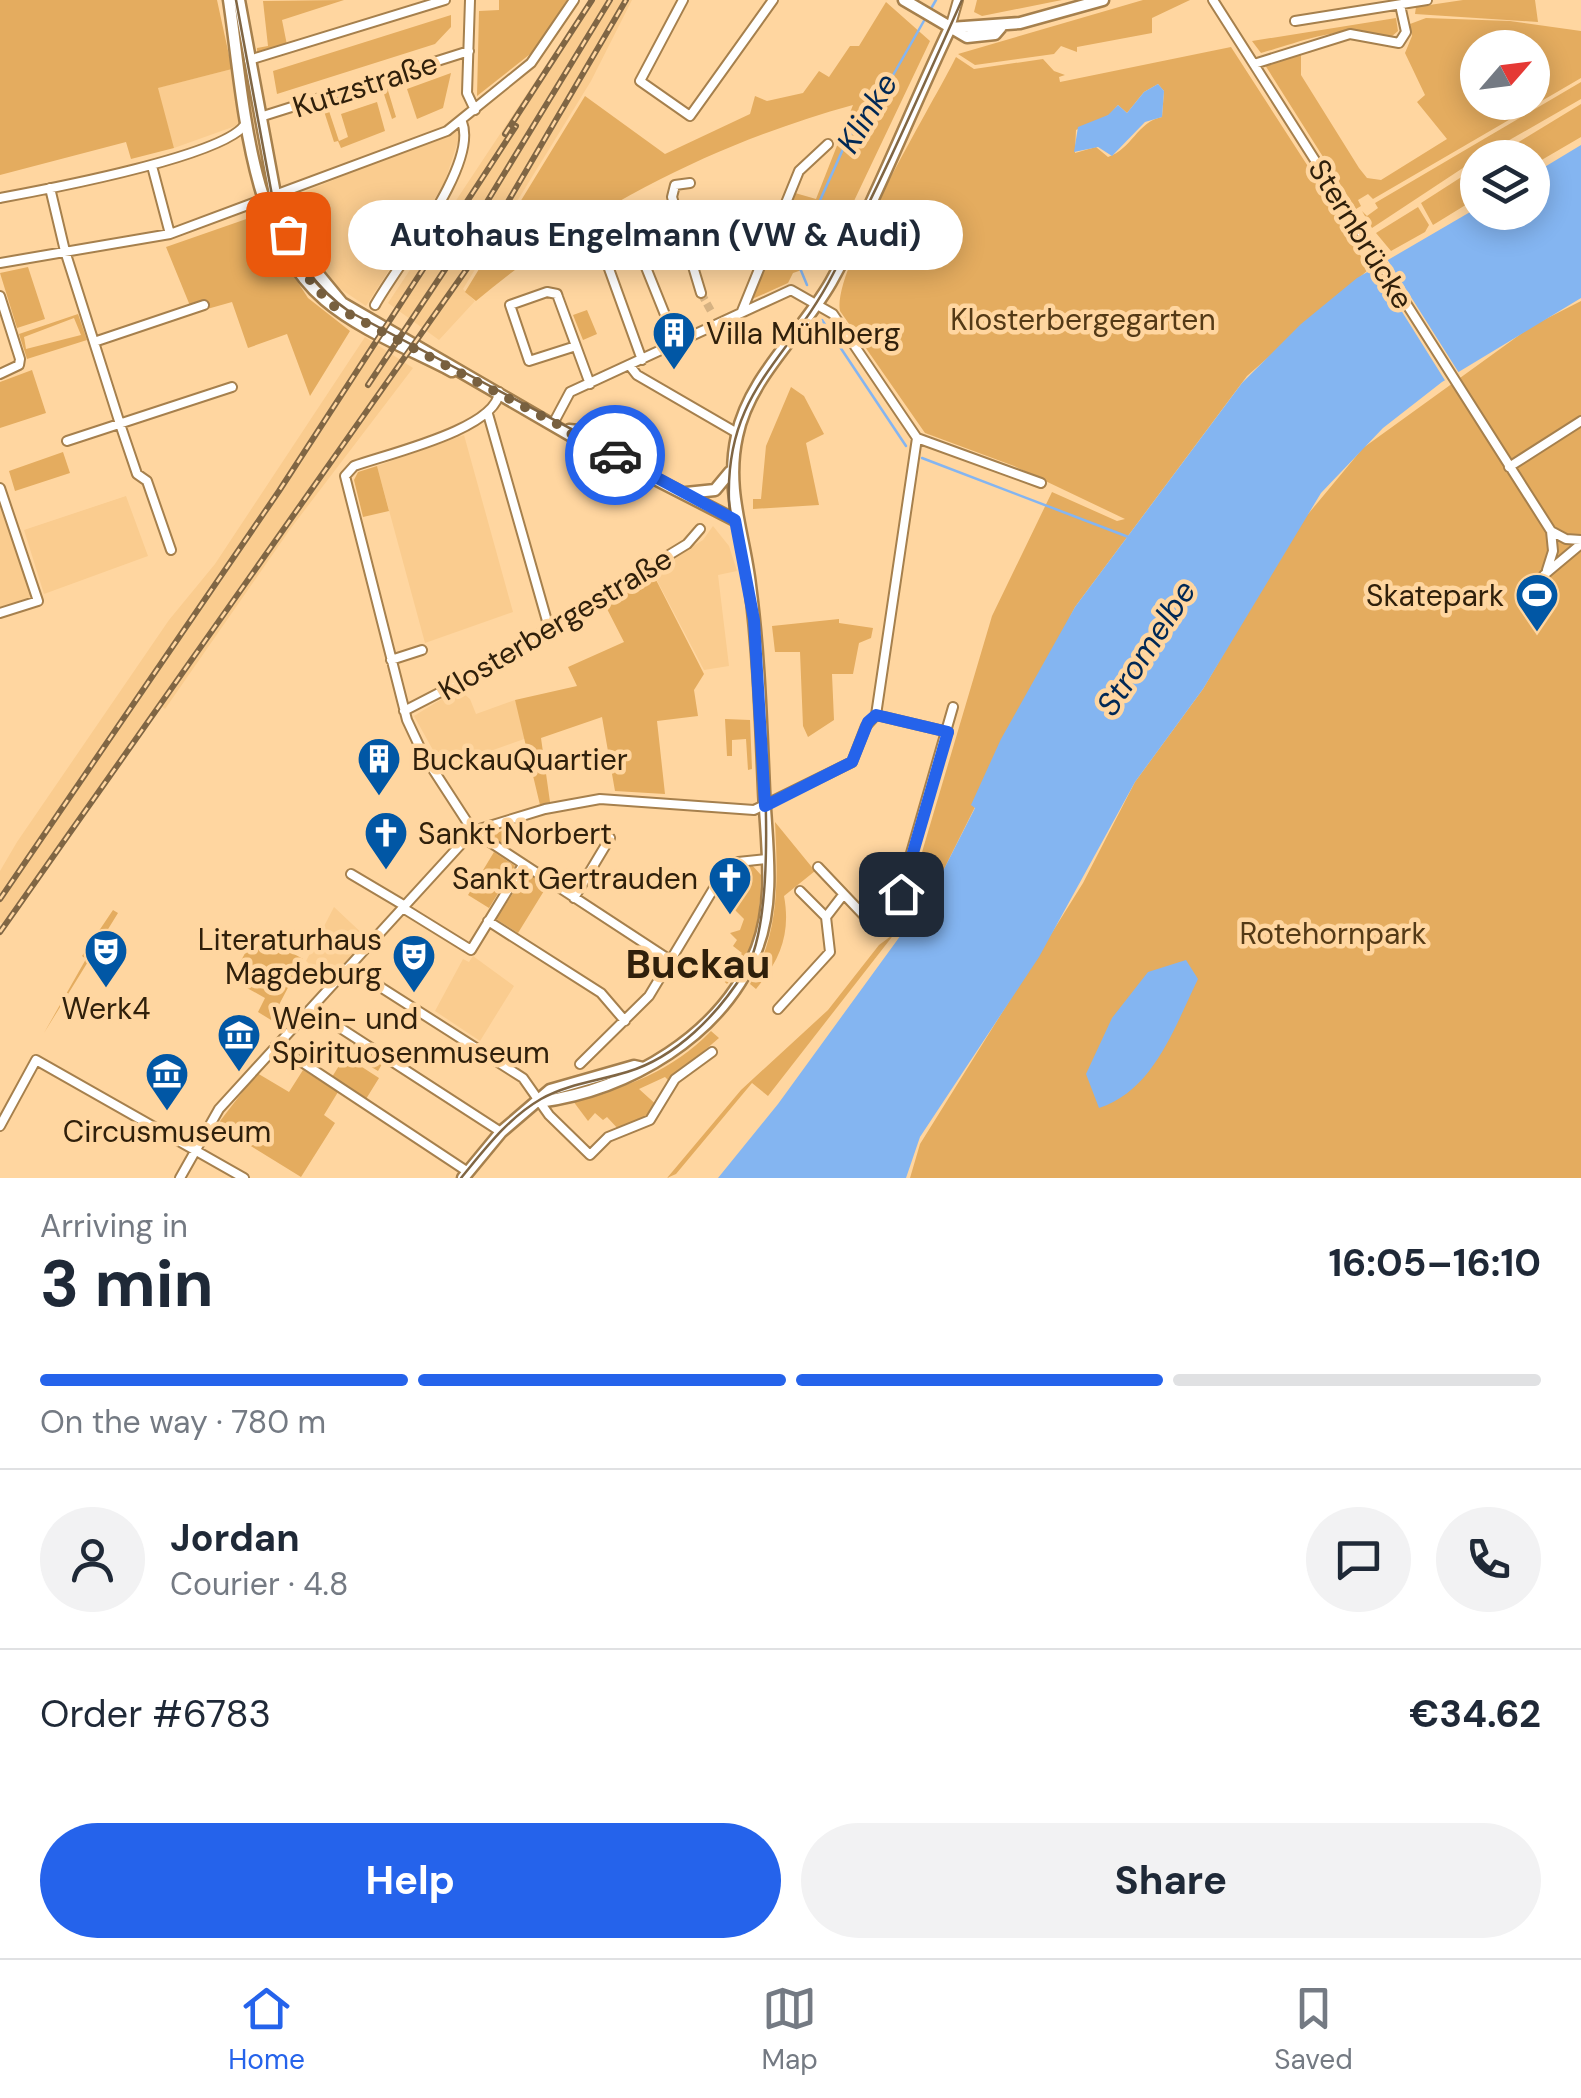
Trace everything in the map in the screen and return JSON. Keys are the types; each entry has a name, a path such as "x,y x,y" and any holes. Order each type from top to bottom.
{"main road":[{"path":"228,0 244,97 254,116"},
{"path":"240,0 268,199"},
{"path":"904,0 927,16 972,37 995,34 1001,27 1103,0"},
{"path":"466,1175 502,1132 560,1086 634,1066 644,1068 687,1041 748,966 766,916 767,859 754,620 735,520 733,467 737,433 754,393 817,304 950,28"},
{"path":"244,97 252,111 268,199 292,240 337,299 480,382 569,430 586,435 735,520"},
{"path":"682,492 715,490 733,467"}],"street":[{"path":"250,60 445,0"},
{"path":"470,0 468,93 476,110"},
{"path":"0,263 170,234 462,122 531,62 574,0"},
{"path":"683,0 640,81 690,116 767,2"},
{"path":"950,28 958,0"},
{"name":"Sternbrücke","path":"1213,0 1551,531"},
{"path":"1294,21 1427,0"},
{"path":"1254,64 1265,57 1350,34 1399,44 1406,32 1400,4"},
{"name":"Kutzstraße","path":"0,198 152,166 238,134 254,116 469,51"},
{"path":"376,305 449,185 464,140 462,122"},
{"path":"742,310 799,172 828,144"},
{"path":"152,166 170,234"},
{"path":"690,183 675,185 672,197 700,292"},
{"path":"50,188 65,252 120,424 137,474 147,481 172,550"},
{"path":"578,260 606,253 642,360"},
{"path":"635,263 644,260 676,342"},
{"path":"554,422 570,392 789,290 832,314 917,438 1041,483"},
{"path":"576,346 534,362 526,358 510,308 554,292 576,346 590,384"},
{"path":"0,296 19,365 0,374"},
{"path":"94,342 204,305"},
{"path":"711,311 717,323"},
{"path":"630,366 636,375 737,433"},
{"path":"67,442 232,387"},
{"path":"499,392 499,402 479,423 354,466 346,480 404,712 422,754 473,831 670,960"},
{"path":"489,412 548,628"},
{"path":"1510,467 1581,421"},
{"path":"180,1178 219,1109 473,831 545,808 600,799 740,809 765,806 852,762 868,722 876,715 917,438"},
{"path":"0,488 38,601 0,613"},
{"name":"Klosterbergestraße","path":"404,712 688,543 700,529"},
{"path":"1551,531 1566,540 1581,542"},
{"path":"1551,531 1552,559 1544,574 1581,542"},
{"path":"391,660 422,650"},
{"path":"818,867 874,926 888,928 954,707"},
{"path":"876,715 948,732"},
{"path":"574,898 610,838"},
{"path":"580,1064 649,996 723,873 738,862 767,859"},
{"path":"352,874 471,950 523,865"},
{"path":"778,1009 830,952 826,917 800,891"},
{"path":"826,917 843,895"},
{"path":"488,922 601,993 625,1021"},
{"path":"350,967 520,1076 590,1155 608,1137 650,1120 676,1079 712,1052"},
{"path":"310,1009 502,1132"},
{"path":"276,1045 466,1175"},
{"path":"0,1126 36,1060 244,1178"}],"shaded area":[{"path":"589,0 632,0 591,81 463,289 475,301 439,340 388,303"},
{"path":"232,69 241,124 174,148 157,88"},
{"path":"463,126 444,184 366,306 336,286 298,235 283,201"},
{"path":"365,337 413,368 291,528 165,709 161,706 7,926 0,922 0,871 17,842 169,620 215,564"},
{"path":"464,435 513,612 425,643 377,466"},
{"path":"126,496 148,556 44,594 24,530"},
{"path":"0,501 32,598 0,608"},
{"path":"713,526 729,546 737,571 718,575 729,666 704,670 652,571 703,540"},
{"path":"458,689 470,699 476,714 515,700 527,738 443,768 414,716"},
{"path":"334,907 367,938 328,982 306,961"},
{"path":"473,956 514,986 480,1041 435,1011 463,959 469,962"}],"green space":[{"path":"0,0 217,0 232,69 158,88 174,148 131,159 126,142 0,175"},
{"path":"344,0 282,20 287,45 257,52 257,48 268,46 263,1"},
{"path":"499,0 567,0 534,51 477,96 479,11 499,10"},
{"path":"977,0 1062,0 982,16 974,12"},
{"path":"1143,0 1190,0 1152,18 1152,33 1077,47 1077,52 1061,46 1054,54 975,65 958,54"},
{"path":"1463,0 1535,0 1538,22 1415,14 1416,7"},
{"path":"886,2 930,41 825,262 793,273 788,283 750,300 795,193 816,199 853,105 702,159 561,237 476,301 465,292 585,96 665,154 750,114 755,96 767,101 803,93 819,71 829,77 850,46 859,46"},
{"path":"451,15 451,27 435,44 277,94 273,71"},
{"path":"1396,18 1398,31 1391,37 1340,33 1261,53 1252,41"},
{"path":"1426,18 1510,21 1581,31 1581,78 1550,96 1550,30 1460,30 1460,120 1509,120 1474,140 1460,140 1460,148 1373,199 1368,194 1358,200 1361,206 1356,209 1265,65 1301,52 1301,75 1359,168 1367,178 1381,180 1447,139 1417,102 1425,95 1405,53 1412,36 1410,24"},
{"name":"Klosterbergegarten","path":"1231,47 1340,216 1368,270 1247,376 1075,607 944,869 923,901 909,896 992,616 1052,492 1117,521 1125,519 1014,466 925,433 840,311 841,290 886,186 956,57 974,69 1043,59 1054,71 1065,75 1059,77 1060,82","holes":["1158,84 1164,91 1162,117 1146,124 1116,153 1108,157 1096,147 1075,153 1076,130 1109,115 1118,105 1127,113 1144,92"]},
{"path":"451,73 443,108 417,119 407,89"},
{"path":"1581,82 1581,99 1550,117 1550,100"},
{"path":"386,84 396,117 392,119 382,88 327,105 339,141 348,137 341,114 377,102 385,131 341,148 338,141 334,142 322,105"},
{"path":"1581,104 1581,137 1550,155 1550,140 1522,140"},
{"path":"1516,120 1544,120 1509,140 1482,140"},
{"path":"1460,153 1460,170 1372,228 1362,211 1367,216 1378,208 1375,203"},
{"path":"1460,178 1460,208 1433,225 1421,203"},
{"path":"1418,207 1429,225 1425,232 1391,251 1376,233"},
{"path":"255,216 308,298 350,331 310,396 287,334 248,348 232,302 193,313 166,247"},
{"path":"28,267 45,319 17,328 0,273"},
{"name":"Rotehornpark","path":"1581,301 1581,1178 910,1178 920,1144 1083,883 1135,782 1203,689 1299,525 1363,448 1532,326"},
{"path":"587,310 597,334 583,340 573,315"},
{"path":"78,314 87,340 27,359 19,334","holes":["74,318 81,335 26,349 24,337"]},
{"path":"32,370 46,413 0,428 0,382"},
{"path":"791,387 804,396 824,434 806,443 819,505 753,509 753,499 761,499 766,446"},
{"path":"63,452 70,473 15,491 9,471"},
{"path":"377,466 389,511 363,517 354,480 358,472"},
{"path":"652,572 704,674 694,690 698,716 657,721 665,794 615,791 602,717 541,738 550,802 540,805 515,700 577,686 568,667 624,642 604,603"},
{"path":"839,619 839,623 873,628 871,638 859,643 853,674 832,674 834,720 808,737 803,726 800,652 775,652 772,626"},
{"path":"725,719 750,720 752,769 748,770 746,739 732,740 732,756 727,756"},
{"path":"523,821 508,848 491,836"},
{"path":"775,822 815,871 784,896 786,922 782,946 756,989 750,984 767,945 775,905"},
{"path":"494,852 515,866 489,908 468,895"},
{"path":"751,864 761,875 758,920 751,947 727,984 718,976 742,953 733,946 737,940 730,933 740,930 744,919 717,892 736,867"},
{"path":"527,872 547,886 518,933 496,919"},
{"path":"113,910 118,913 44,1033 86,959 82,956"},
{"path":"256,933 303,959 271,1020 258,1012 265,998 231,979"},
{"path":"895,933 768,1096 752,1083 676,1174 667,1178 741,1090 828,1010 879,945"},
{"path":"711,1031 719,1038 669,1081 665,1077 639,1089 660,1108 650,1120 620,1131 607,1117 603,1120 595,1113 588,1121 573,1101 647,1076 680,1057"},
{"path":"355,1041 385,1059 378,1071 348,1053"},
{"path":"345,1056 379,1078 366,1099 332,1077"},
{"path":"303,1070 338,1092 324,1115 335,1123 301,1177 217,1125 257,1073 289,1092"}],"water":[{"path":"1158,84 1164,91 1162,117 1145,122 1112,156 1098,147 1074,152 1078,127 1108,115 1118,105 1127,113 1144,92"},
{"name":"Stromelbe","path":"1581,145 1581,298 1442,382 1383,428 1321,493 1203,689 1135,782 1039,957 920,1137 906,1178 718,1178 778,1104 898,939 944,869 975,808 971,805 1001,739 1075,607 1242,383 1301,324 1357,278 1460,218 1460,230 1550,230 1550,164"},
{"path":"1186,960 1198,979 1171,1037 1134,1087 1099,1108 1086,1074 1112,1018 1148,972"}],"pier":[{"path":"1389,251 1387,259 1459,373 1465,372 1443,387 1446,382 1374,267 1368,270 1366,266"}],"waterway":[{"name":"Klinke","path":"929,12 936,0"},
{"name":"Klinke","path":"807,285 795,256 848,138 880,98 925,19"},
{"name":"Klinke","path":"822,320 906,446"},
{"name":"Klinke","path":"922,458 1131,538"}],"tunnel":[{"path":"701,293 711,311"}],"tram line":[{"path":"236,0 276,217 289,244 316,282 350,312 719,507 737,524"},
{"path":"461,1178 508,1125 541,1099 645,1065 679,1045 709,1018 745,971 757,939 766,841 757,668 746,582 729,501 737,431 763,378 833,274 962,0"}],"railway":[{"path":"505,134 592,0"},
{"path":"368,385 454,256 610,0"},
{"path":"0,932 478,253 626,0"},
{"path":"0,899 279,491 516,126"}],"way so far":[{"path":"288,234 274,197 263,201 284,249 315,291 330,304 568,430 597,450 615,455"}],"place":[{"name":"Autohaus Engelmann (VW & Audi)","path":"288,234"},
{"name":"Villa Mühlberg","path":"674,371"},
{"name":"Skatepark","path":"1537,633"},
{"name":"BuckauQuartier","path":"379,797"},
{"name":"Sankt Norbert","path":"386,871"},
{"name":"Sankt Gertrauden","path":"730,916"},
{"name":"Werk4","path":"106,989"},
{"name":"Literaturhaus Magdeburg","path":"414,994"},
{"name":"Wein- und Spirituosenmuseum","path":"239,1073"},
{"name":"Circusmuseum","path":"167,1112"}],"district":[{"name":"Buckau","path":"698,964"}],"route":[{"path":"615,455 735,520 750,578 765,806 852,762 868,722 876,715 948,732 901,894"}]}
